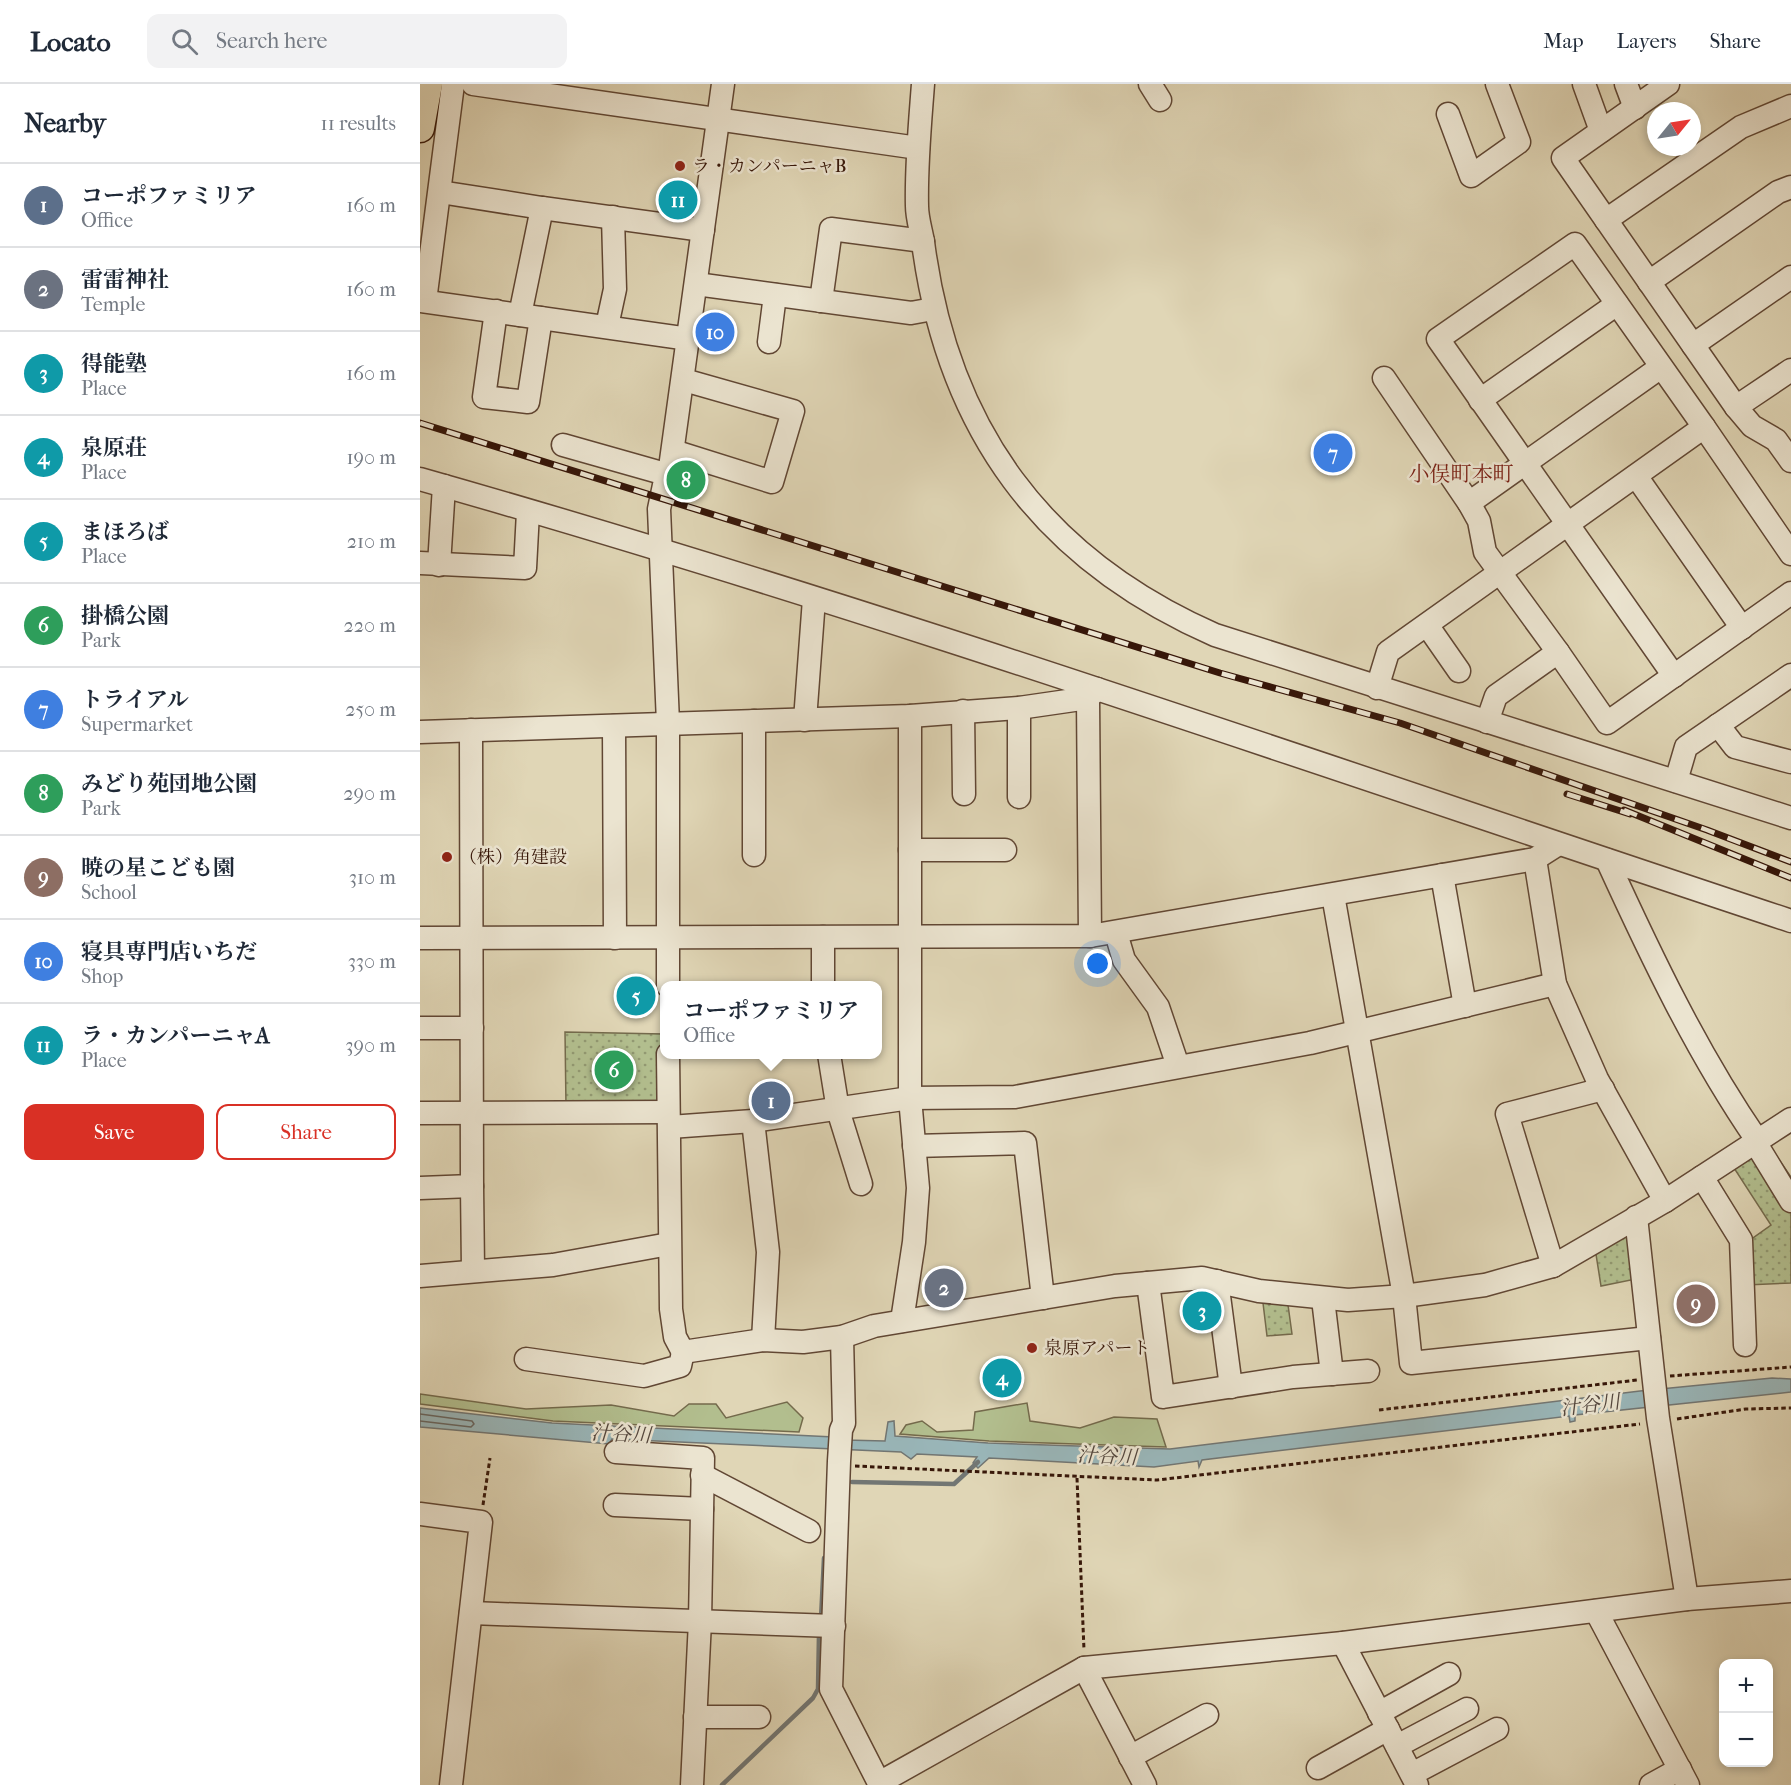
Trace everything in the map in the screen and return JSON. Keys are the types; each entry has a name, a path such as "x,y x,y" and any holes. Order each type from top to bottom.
{"main road":[{"path":"420,128 428,84"}],"street":[{"path":"453,84 440,192 422,301 689,339"},
{"path":"473,84 918,148"},
{"path":"668,981 668,723 659,509 664,485 667,485 669,475 684,380 723,84"},
{"path":"923,84 918,148 917,208 933,309 961,392 987,442 1029,501 1080,552 1124,587 1188,623 1266,653 1791,818"},
{"path":"1448,114 1471,176 1519,142 1497,84"},
{"path":"1584,84 1601,131"},
{"path":"1626,84 1635,108"},
{"path":"1668,84 1563,158 1736,406 1752,426 1776,440 1791,461"},
{"path":"1606,220 1741,127 1791,106"},
{"path":"1649,282 1778,192 1791,187"},
{"path":"440,192 703,230"},
{"path":"496,311 484,397 528,402 531,316 542,208"},
{"path":"607,326 615,289 613,218"},
{"path":"820,301 831,230 923,241"},
{"path":"1674,676 1438,339 1575,244 1791,554"},
{"path":"1693,345 1791,277"},
{"path":"696,284 911,313 933,309"},
{"path":"769,342 775,295"},
{"path":"1480,400 1617,304"},
{"path":"1469,503 1661,367"},
{"path":"1736,406 1791,370"},
{"path":"1384,378 1469,503 1479,521 1485,552 1607,723 1791,593"},
{"path":"673,451 772,482 793,411 684,380"},
{"path":"1377,688 1388,652 1704,428"},
{"path":"563,445 669,475"},
{"path":"1636,476 1742,628"},
{"path":"420,479 659,550 813,599 1791,921"},
{"path":"444,486 429,564 525,568 528,512"},
{"path":"805,720 813,599"},
{"path":"1427,625 1459,671"},
{"path":"1488,722 1496,696 1558,652"},
{"path":"1676,782 1686,747 1791,675"},
{"path":"420,732 910,716 1019,708 1093,693"},
{"path":"1090,936 1093,693"},
{"path":"1019,708 1019,797"},
{"path":"963,711 964,794"},
{"path":"902,1321 914,1242 917,1199 910,1098 910,716"},
{"path":"754,722 754,855"},
{"path":"1718,725 1735,747 1791,762"},
{"path":"614,726 615,938"},
{"path":"471,730 473,1270"},
{"path":"420,938 1090,936 1535,859 1557,845"},
{"path":"910,850 1005,850"},
{"path":"1535,859 1555,984 1603,1089 1665,1201"},
{"path":"1607,860 1644,942 1714,1074 1791,1201"},
{"path":"1442,875 1465,1006"},
{"path":"1333,895 1404,1296 1411,1363 1649,1338"},
{"path":"1116,933 1124,960 1158,1007 1178,1066"},
{"path":"822,937 823,981"},
{"path":"420,1113 472,1112 753,1121 910,1098 1015,1097 1310,1043 1555,984"},
{"path":"420,1028 471,1028"},
{"path":"526,1359 644,1376 680,1366 683,1352 675,1337 669,1244 668,1059"},
{"path":"830,1059 838,1110 861,1184"},
{"path":"1553,1266 1507,1114 1603,1089"},
{"path":"683,1352 763,1340 802,1342 842,1337 874,1326 1115,1286 1202,1278 1259,1291 1323,1299 1404,1296 1485,1285 1553,1266 1665,1201 1791,1119"},
{"path":"753,1121 768,1252 763,1340"},
{"path":"914,1146 1025,1143 1043,1298"},
{"path":"1702,1177 1741,1240 1745,1344"},
{"path":"420,1188 472,1186"},
{"path":"1636,1217 1658,1420 1687,1599"},
{"path":"420,1276 553,1265 669,1244"},
{"path":"1217,1281 1231,1387"},
{"path":"1148,1283 1163,1397 1293,1377 1368,1371"},
{"path":"1323,1299 1332,1374"},
{"path":"842,1337 844,1423 841,1430 839,1463 831,1689 880,1784 1084,1668 1343,1643 1687,1599 1791,1591"},
{"path":"616,1452 702,1458 700,1621 692,1785"},
{"path":"702,1474 809,1531"},
{"path":"615,1504 702,1509"},
{"path":"420,1514 481,1522 451,1785"},
{"path":"1596,1611 1684,1777 1651,1785"},
{"path":"471,1612 834,1626"},
{"path":"1343,1643 1414,1780 1497,1729"},
{"path":"1084,1668 1145,1785"},
{"path":"1318,1768 1388,1729 1449,1674"},
{"path":"1388,1729 1467,1709"},
{"path":"1130,1757 1207,1715"},
{"path":"695,1717 759,1718"}],"path":[{"path":"1379,1410 1791,1366"},
{"path":"839,1463 973,1473 1157,1480 1746,1410 1791,1408"},
{"path":"481,1522 490,1458"},
{"path":"1077,1478 1084,1668"}],"green space":[{"path":"688,463 701,467 693,497 673,491 676,469"},
{"path":"565,1032 660,1034 660,1059 663,1059 663,1106 566,1107"},
{"path":"1769,1145 1791,1177 1791,1283 1746,1285 1746,1243 1771,1225 1734,1168"},
{"path":"1626,1236 1631,1241 1636,1279 1601,1286 1595,1248"},
{"path":"1263,1303 1288,1305 1292,1334 1267,1336"},
{"path":"420,1394 526,1409 611,1405 674,1416 689,1404 716,1404 726,1418 787,1402 803,1418 799,1432 553,1421 420,1404"},
{"path":"1027,1403 1030,1421 1080,1428 1114,1417 1157,1419 1166,1447 989,1441 900,1434 906,1425 922,1421 937,1432 973,1430 975,1412"}],"water":[{"name":"汁谷川","path":"1772,1378 1791,1379 1791,1392 1575,1415 1575,1421 1570,1422 1569,1416 1202,1460 1199,1467 1198,1461 1154,1467 989,1458 978,1468 973,1463 977,1457 917,1454 911,1459 901,1452 612,1439 609,1444 420,1427 420,1408 552,1423 885,1441 888,1422 894,1421 895,1436 988,1443 1170,1449 1640,1391"}],"waterway":[{"path":"852,1482 954,1484 978,1462"},
{"path":"821,1618 824,1558"},
{"path":"722,1785 813,1698 818,1689 819,1633"}],"railway":[{"path":"420,423 1220,673 1400,723 1707,830 1791,862"},
{"path":"1567,794 1630,814"},
{"path":"1624,810 1791,878"}],"place":[{"name":"ラ・カンパーニャB","path":"680,166"},
{"name":"ラ・カンパーニャA","path":"678,200"},
{"name":"寝具専門店いちだ","path":"715,332"},
{"name":"トライアル","path":"1333,453"},
{"name":"みどり苑団地公園","path":"686,480"},
{"name":"（株）角建設","path":"447,857"},
{"name":"まほろば","path":"636,996"},
{"name":"掛橋公園","path":"614,1070"},
{"name":"コーポファミリア","path":"771,1101"},
{"name":"雷雷神社","path":"944,1288"},
{"name":"暁の星こども園","path":"1696,1304"},
{"name":"得能塾","path":"1202,1311"},
{"name":"泉原アパート","path":"1032,1348"},
{"name":"泉原荘","path":"1002,1378"}],"district":[{"name":"小俣町本町","path":"1461,474"}]}
